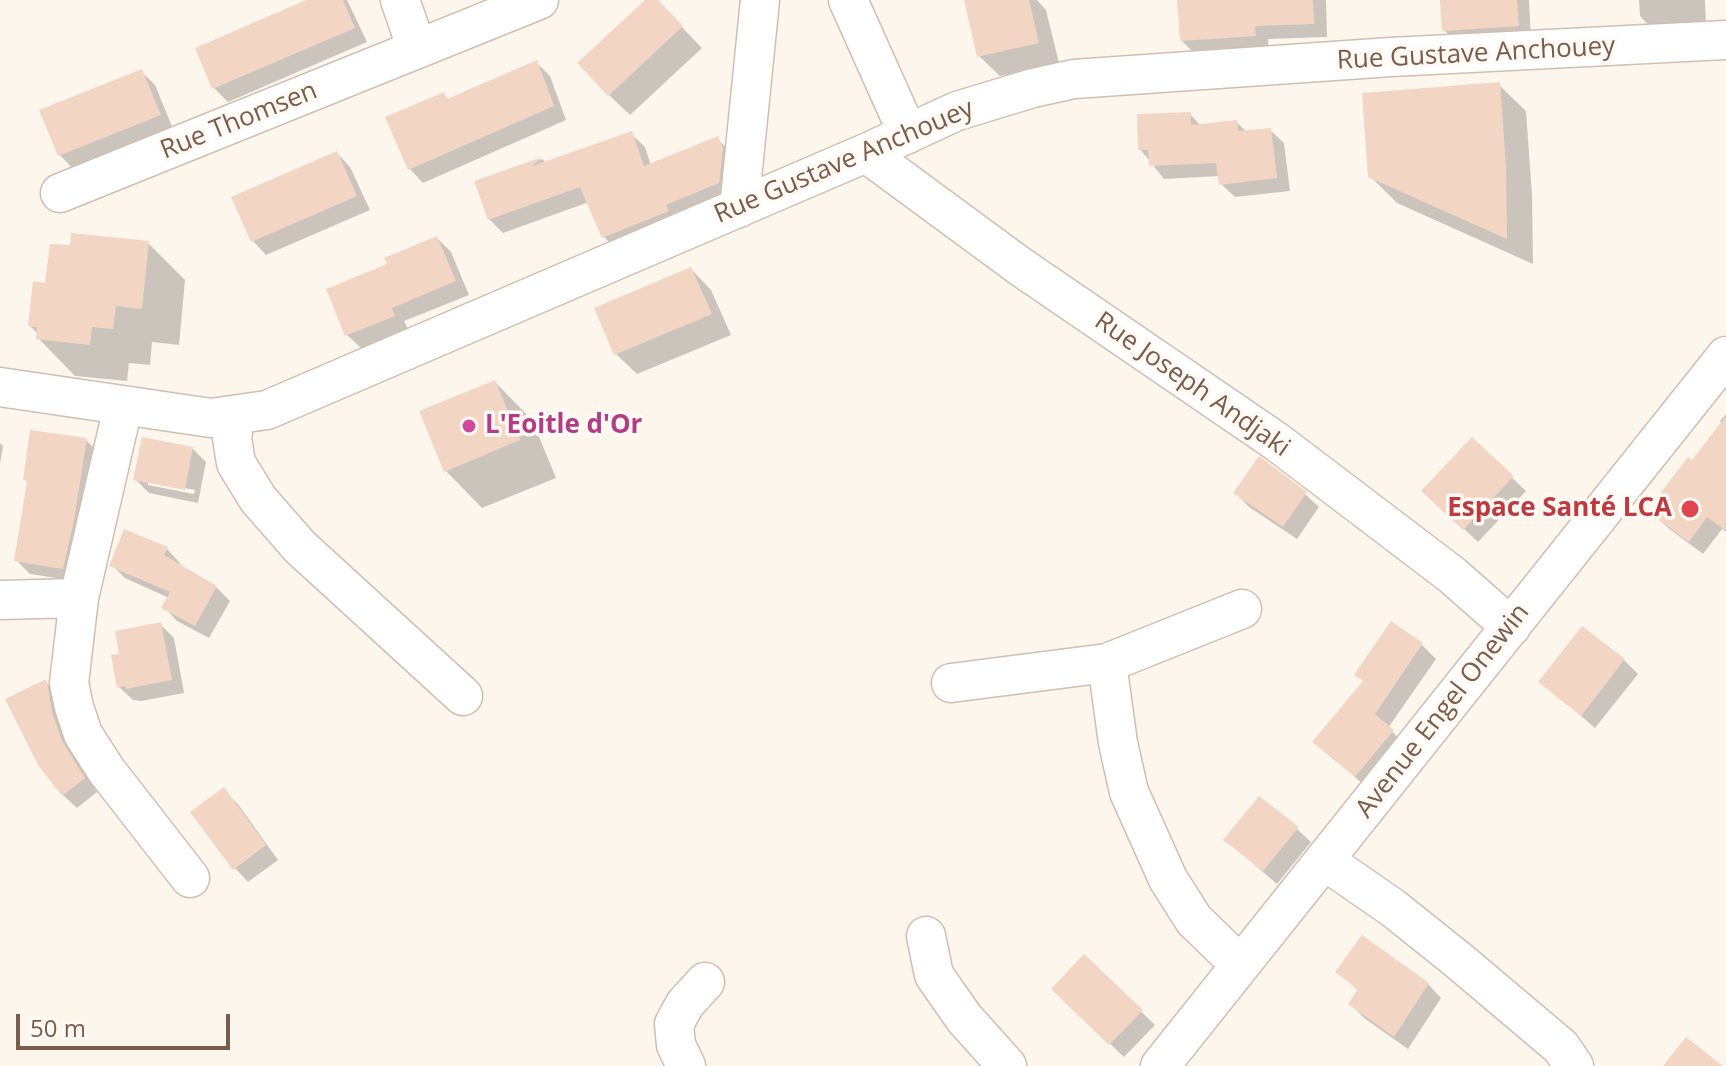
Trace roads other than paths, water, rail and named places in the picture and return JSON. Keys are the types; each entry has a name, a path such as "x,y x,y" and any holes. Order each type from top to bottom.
{"street":[{"path":"400,0 417,49"},
{"name":"Rue Thomsen","path":"60,193 539,0"},
{"path":"739,208 760,0"},
{"path":"848,0 908,134"},
{"name":"Rue Gustave Anchouey","path":"0,387 211,418 235,417 267,410 957,111 990,99 1074,79 1391,57 1726,40"},
{"name":"Rue Joseph Andjaki","path":"866,153 1021,267 1277,442 1452,575 1511,627"},
{"name":"Avenue Engel Onewin","path":"1160,1066 1726,356"},
{"path":"123,407 79,598 69,683 83,734 106,770 190,878"},
{"path":"235,417 232,438 236,463 258,499 300,547 463,696"},
{"path":"0,600 79,598"},
{"path":"951,683 1107,663 1242,609"},
{"path":"1107,663 1118,743 1129,792 1168,879 1194,920 1242,962"},
{"path":"1325,861 1393,908 1458,960 1561,1047 1574,1066"},
{"path":"926,936 934,975 964,1018 1007,1066"},
{"path":"686,1066 676,1045 674,1024 685,1004 705,982"}],"place":[{"name":"L'Eoitle d'Or","path":"469,426"},
{"name":"Espace Santé LCA","path":"1690,509"}]}
